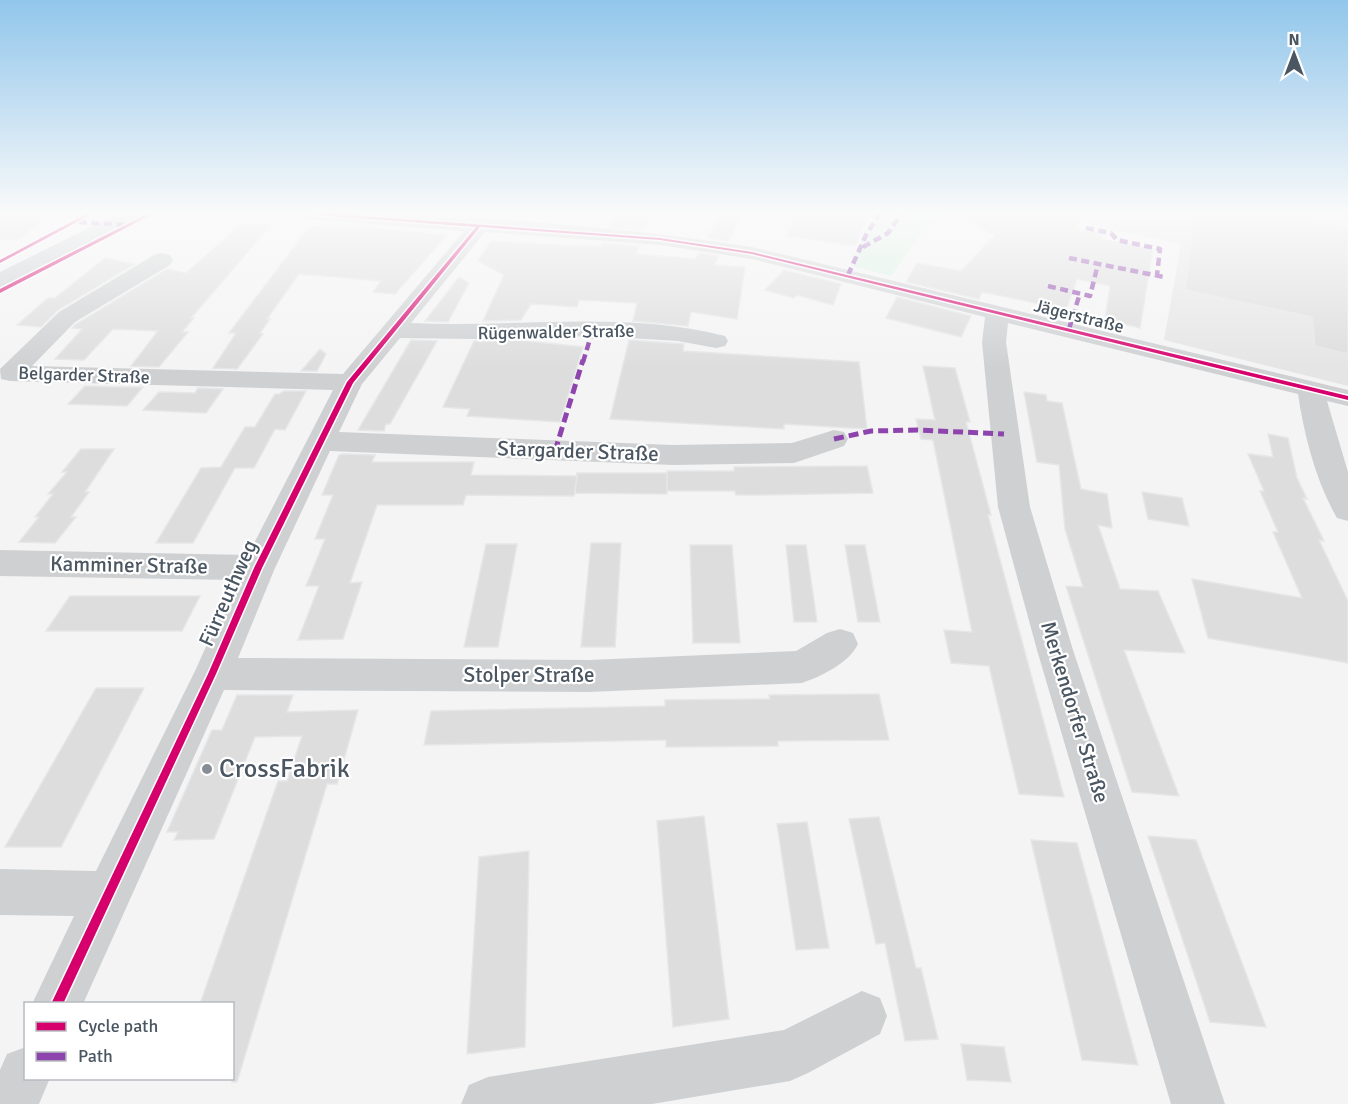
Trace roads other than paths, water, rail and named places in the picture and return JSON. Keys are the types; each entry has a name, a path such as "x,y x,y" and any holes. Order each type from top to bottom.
{"main road":[{"path":"0,281 33,265"}],"street":[{"name":"Belgarder Straße","path":"154,265 67,317 10,373 350,382"},
{"name":"Fürreuthweg","path":"58,1002 212,674 258,568 350,382 448,265"},
{"name":"Jägerstraße","path":"800,265 1348,398"},
{"name":"Merkendorfer Straße","path":"997,312 994,342 1014,507 1055,650 1198,1104"},
{"name":"Rügenwalder Straße","path":"395,330 441,333 593,329 685,333 716,340"},
{"path":"1311,389 1316,424 1348,510"},
{"name":"Stargarder Straße","path":"319,441 673,455 794,453 834,440"},
{"name":"Kamminer Straße","path":"0,563 258,568"},
{"name":"Stolper Straße","path":"212,674 589,675 802,667 840,644"},
{"path":"0,891 108,894"},
{"path":"488,1104 790,1055 862,1016"},
{"path":"12,1104 24,1078"}],"place":[{"name":"CrossFabrik","path":"207,769"}]}
